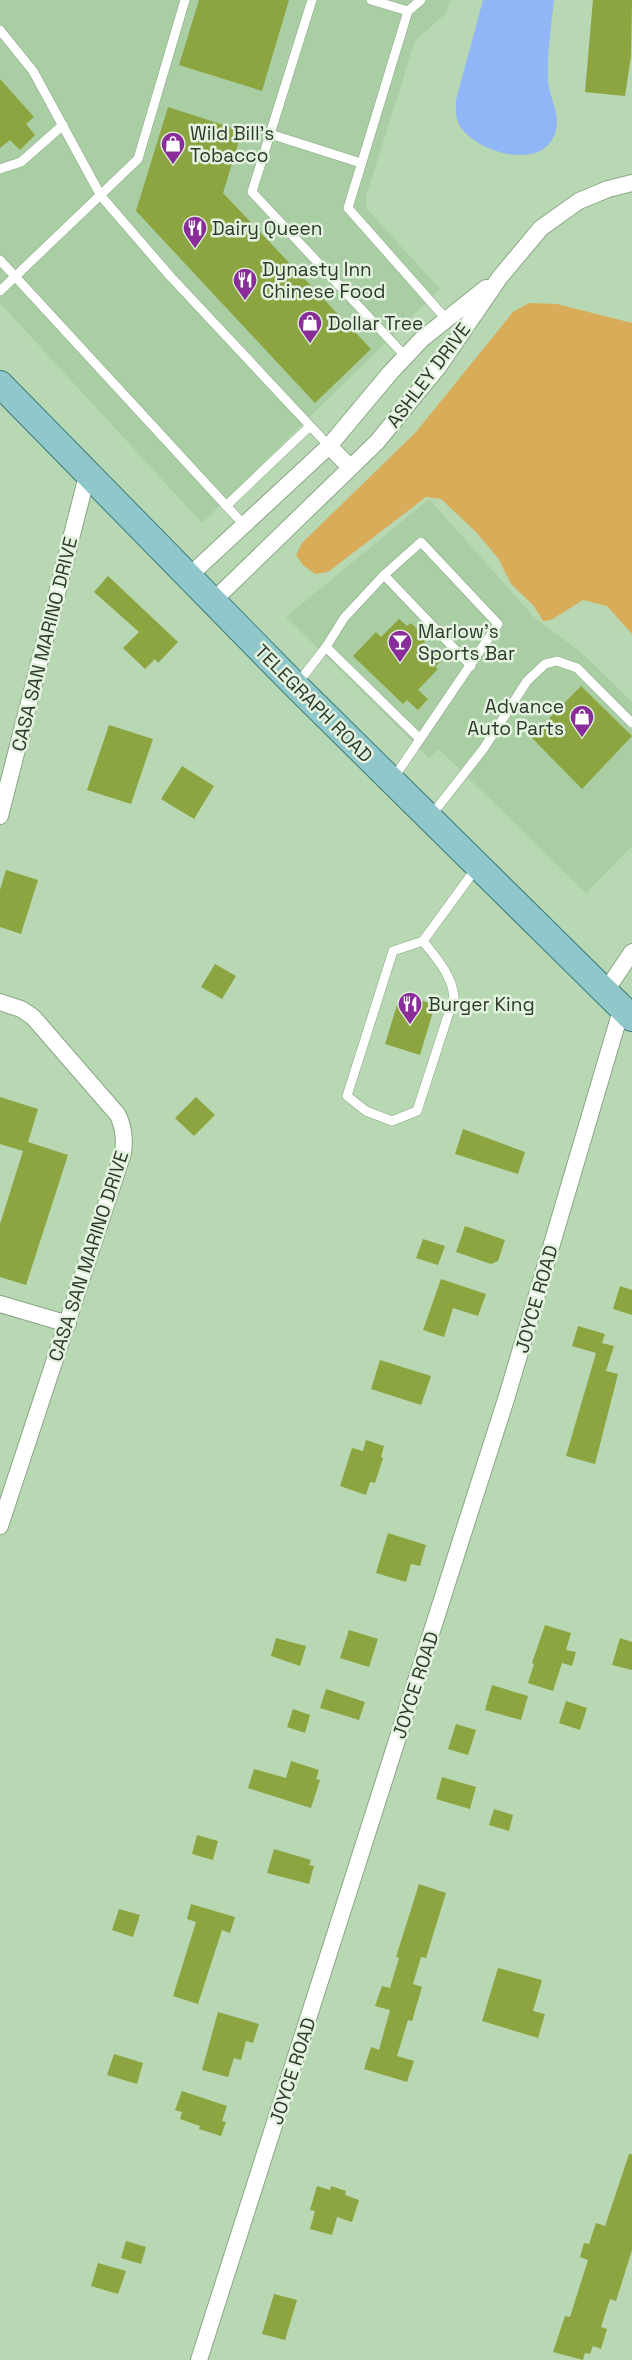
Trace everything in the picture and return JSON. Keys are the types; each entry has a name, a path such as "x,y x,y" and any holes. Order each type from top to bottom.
{"main road":[{"name":"TELEGRAPH ROAD","path":"0,384 391,782 624,1008"}],"street":[{"name":"ASHLEY DRIVE","path":"213,601 377,442 410,404 439,366 500,277 532,237 553,218 579,201 608,189 632,183"},
{"name":"ASHLEY DRIVE","path":"189,576 329,446 422,339 500,277"},
{"path":"329,446 350,467"},
{"name":"CASA SAN MARINO DRIVE","path":"0,816 88,472"},
{"name":"JOYCE ROAD","path":"199,2360 507,1396 624,1008 632,952"},
{"name":"CASA SAN MARINO DRIVE","path":"0,1002 21,1009 33,1017 118,1115 123,1125 125,1138 123,1153 68,1324 0,1526"},
{"path":"0,1304 68,1324"}],"lane":[{"path":"0,292 138,159 185,0"},
{"path":"312,0 252,192 406,357"},
{"path":"371,0 408,12"},
{"path":"421,0 408,12 348,208 447,320"},
{"path":"0,30 33,71 101,196 170,276 329,446"},
{"path":"0,169 21,162 63,125"},
{"path":"270,134 361,163"},
{"path":"0,260 244,525"},
{"path":"226,506 310,426"},
{"path":"296,686 326,647 344,618 384,575 421,542 498,624 391,782"},
{"path":"384,575 471,666"},
{"path":"326,647 420,738"},
{"path":"428,819 484,748 527,681 545,664 557,661 577,668 632,723"},
{"path":"423,941 441,964 453,988 454,997 417,1112 392,1121 366,1111 347,1096 393,951 423,941 477,867"}],"shaded area":[{"path":"0,0 450,0 446,13 415,41 366,197 367,209 440,289 202,523 0,303"},
{"path":"529,303 557,304 632,323 632,634 607,606 583,600 551,620 543,621 534,606 511,584 498,558 476,532 441,499 426,497 328,572 315,574 303,565 296,555 302,543 416,432 513,312"},
{"path":"429,499 534,617 582,653 632,702 632,846 586,893 439,749 429,758 286,617"}],"water":[{"path":"483,0 554,0 548,80 557,121 554,136 546,147 535,153 522,155 507,154 493,150 468,135 457,120 456,100"}],"building":[{"path":"199,0 289,0 262,91 179,65"},
{"path":"593,0 632,0 631,56 625,96 585,92"},
{"path":"0,79 34,117 26,124 35,135 20,150 10,140 0,148"},
{"path":"168,107 242,131 223,193 371,349 315,403 136,211"},
{"path":"108,576 178,642 158,663 155,659 145,669 123,648 139,632 94,592"},
{"name":"Marlow's Sports Bar","path":"399,619 407,626 411,623 427,639 424,642 442,660 435,667 438,669 418,690 428,699 418,710 407,700 403,704 353,656 376,632 381,637"},
{"name":"Advance Auto Parts","path":"581,686 632,736 582,789 531,737"},
{"path":"109,725 153,739 131,804 87,790"},
{"path":"182,766 214,786 194,819 161,799"},
{"path":"6,870 38,880 21,934 0,927 0,890"},
{"path":"215,964 236,976 222,999 201,987"},
{"name":"Burger King","path":"405,995 435,1005 420,1055 385,1044 397,1005 401,1006"},
{"path":"0,1097 38,1109 28,1142 68,1155 26,1285 0,1277 0,1224 23,1151 0,1144"},
{"path":"196,1097 215,1115 194,1136 175,1118"},
{"path":"463,1129 525,1152 518,1174 455,1154"},
{"path":"465,1226 505,1240 498,1261 491,1264 456,1252"},
{"path":"423,1239 445,1246 438,1265 416,1258"},
{"path":"441,1279 486,1294 478,1316 453,1308 444,1337 423,1330"},
{"path":"620,1286 632,1290 632,1315 613,1309"},
{"path":"578,1326 605,1334 602,1343 614,1346 606,1371 618,1374 595,1464 566,1456 596,1353 572,1346"},
{"path":"380,1360 431,1376 421,1405 371,1389"},
{"path":"366,1440 384,1446 381,1457 383,1458 375,1483 370,1482 366,1495 340,1486 352,1448 363,1451"},
{"path":"388,1533 426,1545 420,1566 411,1564 406,1582 376,1573"},
{"path":"545,1625 571,1633 566,1650 576,1652 572,1666 562,1663 553,1691 528,1683 534,1664 532,1663"},
{"path":"349,1630 378,1639 369,1667 340,1658"},
{"path":"276,1638 306,1646 300,1666 271,1656"},
{"path":"620,1638 632,1642 632,1670 612,1665"},
{"path":"492,1685 528,1696 521,1720 485,1710"},
{"path":"326,1689 365,1702 359,1720 320,1708"},
{"path":"566,1701 587,1708 580,1730 559,1723"},
{"path":"293,1709 310,1715 305,1733 287,1727"},
{"path":"456,1724 476,1730 468,1755 448,1749"},
{"path":"291,1761 319,1770 316,1779 320,1780 311,1808 248,1788 254,1769 286,1778"},
{"path":"442,1777 476,1787 470,1809 436,1799"},
{"path":"494,1809 513,1815 509,1831 489,1825"},
{"path":"197,1835 218,1841 213,1860 192,1854"},
{"path":"274,1849 311,1860 309,1865 314,1866 309,1884 267,1873"},
{"path":"419,1884 446,1893 426,1958 421,1957 413,1984 422,1987 412,2021 408,2020 397,2056 414,2061 407,2082 364,2069 371,2047 379,2050 390,2010 375,2006 382,1986 390,1988 399,1958 396,1957"},
{"path":"191,1904 235,1917 230,1933 222,1930 198,2004 173,1996 196,1922 187,1919"},
{"path":"119,1909 140,1915 133,1937 112,1930"},
{"path":"498,1968 542,1980 533,2011 545,2014 538,2038 482,2021"},
{"path":"218,2012 259,2024 253,2043 246,2041 241,2060 234,2058 228,2077 202,2070"},
{"path":"114,2054 143,2063 137,2084 107,2075"},
{"path":"182,2091 227,2106 222,2121 226,2122 221,2136 199,2129 200,2126 180,2119 182,2112 175,2110"},
{"path":"629,2154 632,2154 632,2250 616,2301 610,2299 601,2327 607,2329 601,2349 593,2346 590,2354 585,2353 583,2360 553,2352 565,2316 570,2317 588,2260 580,2257 584,2243 589,2244 596,2223 605,2226"},
{"path":"317,2186 330,2190 331,2186 346,2191 345,2195 359,2200 352,2222 337,2217 332,2235 310,2229 315,2211 310,2210"},
{"path":"126,2241 146,2247 141,2264 121,2258"},
{"path":"98,2263 126,2271 118,2294 91,2286"},
{"path":"274,2294 297,2300 285,2340 262,2334"}],"place":[{"name":"Wild Bill's Tobacco","path":"173,165"},
{"name":"Dairy Queen","path":"195,249"},
{"name":"Dynasty Inn Chinese Food","path":"245,301"},
{"name":"Dollar Tree","path":"310,344"},
{"name":"Marlow's Sports Bar","path":"400,663"},
{"name":"Advance Auto Parts","path":"582,738"},
{"name":"Burger King","path":"410,1025"}]}
